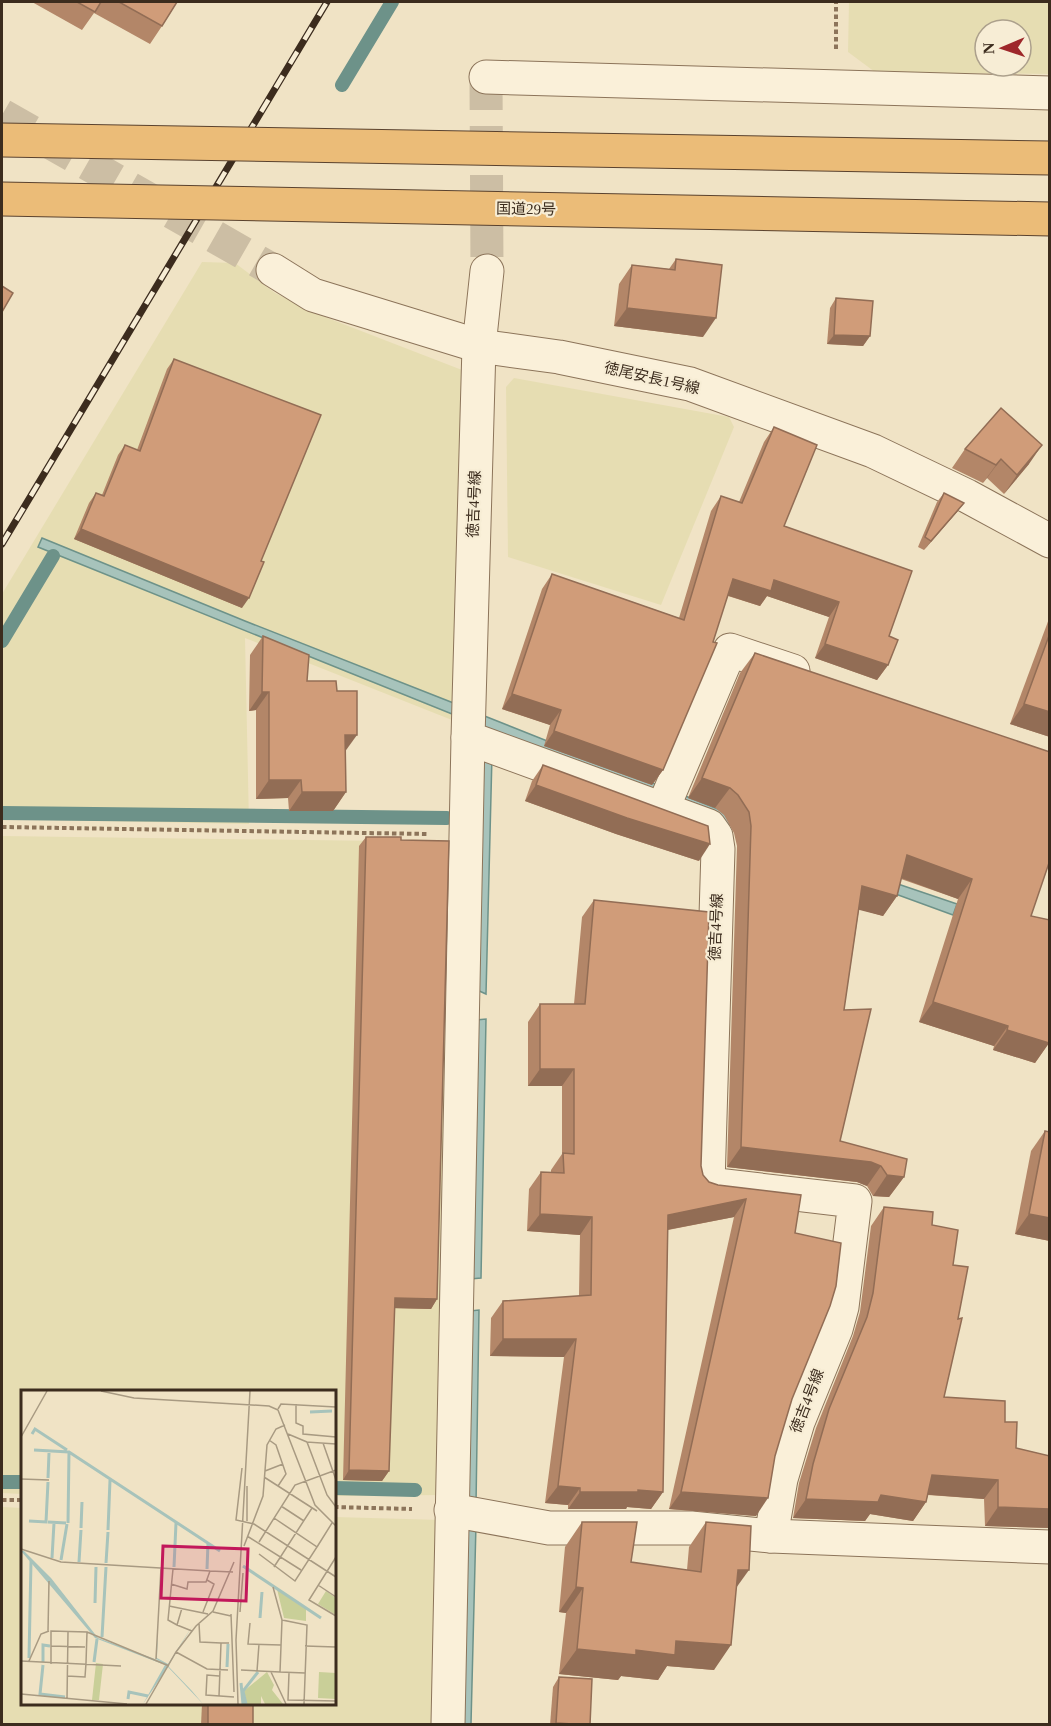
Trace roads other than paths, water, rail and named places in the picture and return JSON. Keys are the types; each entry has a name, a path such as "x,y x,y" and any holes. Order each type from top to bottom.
{"highway":[{"path":"2,140 1050,158"},
{"name":"国道29号","path":"2,199 1050,219"}],"street":[{"path":"486,77 1050,93"},
{"name":"徳尾安長1号線","path":"273,270 313,295 479,346 559,357 690,384 873,451 967,496 1050,541"},
{"name":"徳吉4号線","path":"487,271 479,346 468,738 710,826 716,836 718,849 708,1184 855,1200 842,1307 836,1329 798,1422 781,1479 771,1536"},
{"path":"663,808 730,650 821,680"},
{"path":"448,1725 468,738"},
{"path":"451,1510 549,1528 691,1528 771,1536 1050,1547"}],"water":[{"path":"42,538 456,704 452,714 38,547"},
{"path":"482,715 733,815 773,842 481,726"},
{"path":"482,755 492,755 486,994 477,990"},
{"path":"892,882 957,904 953,915 890,892"},
{"path":"486,1019 481,1278 470,1279 476,1020"},
{"path":"479,1310 476,1505 466,1504 470,1311"},
{"path":"466,1522 476,1524 471,1724 462,1724"}],"waterway":[{"path":"342,85 392,2"},
{"path":"2,641 53,556"},
{"path":"2,813 447,818"},
{"path":"2,1482 21,1482"},
{"path":"336,1488 415,1490"}],"tunnel":[{"path":"486,77 487,271"},
{"path":"2,115 273,270"}],"railway":[{"path":"2,544 327,2"}]}
